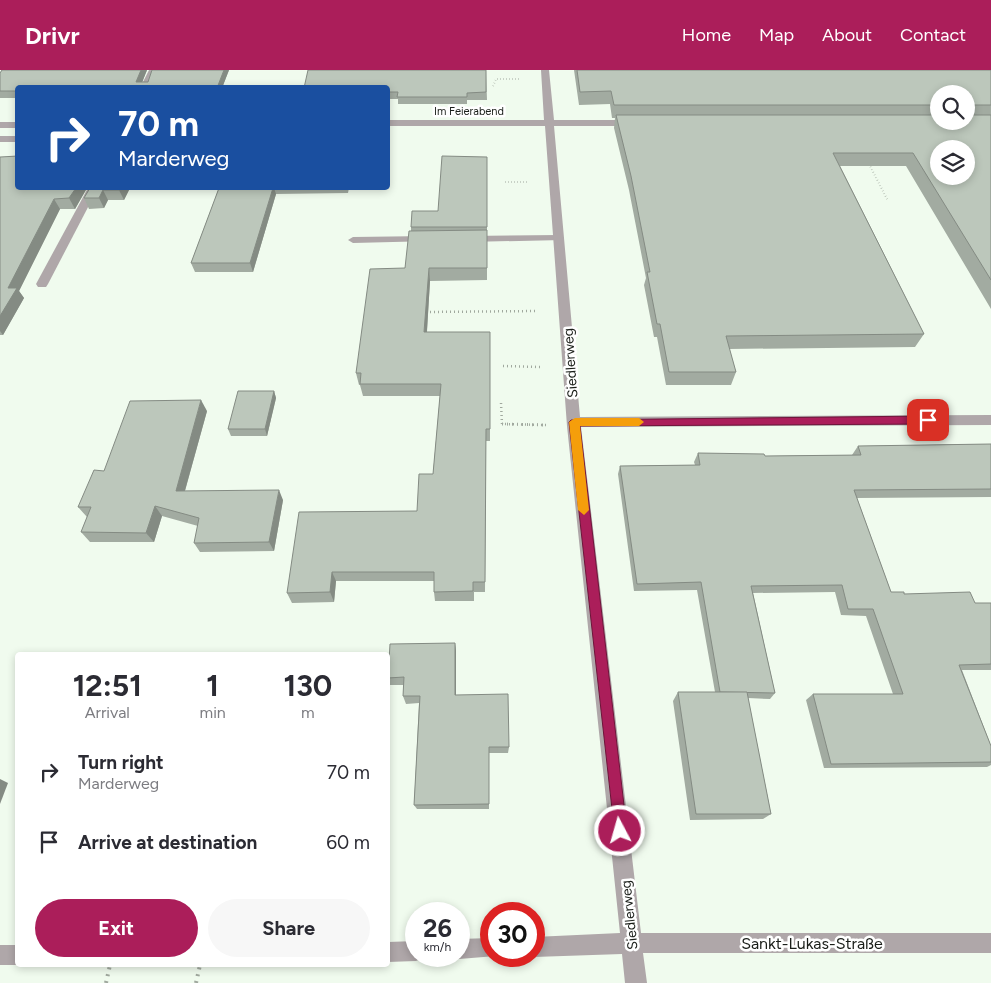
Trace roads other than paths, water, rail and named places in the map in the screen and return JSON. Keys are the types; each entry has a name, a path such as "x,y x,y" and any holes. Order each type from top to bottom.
{"street":[{"path":"146,85 153,70"},
{"name":"Siedlerweg","path":"545,70 574,424 636,983"},
{"name":"Im Feierabend","path":"390,123 647,123"},
{"path":"0,125 15,125"},
{"path":"0,139 15,139"},
{"path":"42,284 92,190"},
{"path":"353,240 559,238"},
{"path":"574,424 991,420"},
{"name":"Sankt-Lukas-Straße","path":"545,947 633,944 991,943"},
{"path":"390,952 405,951"},
{"path":"0,955 15,955"}]}
